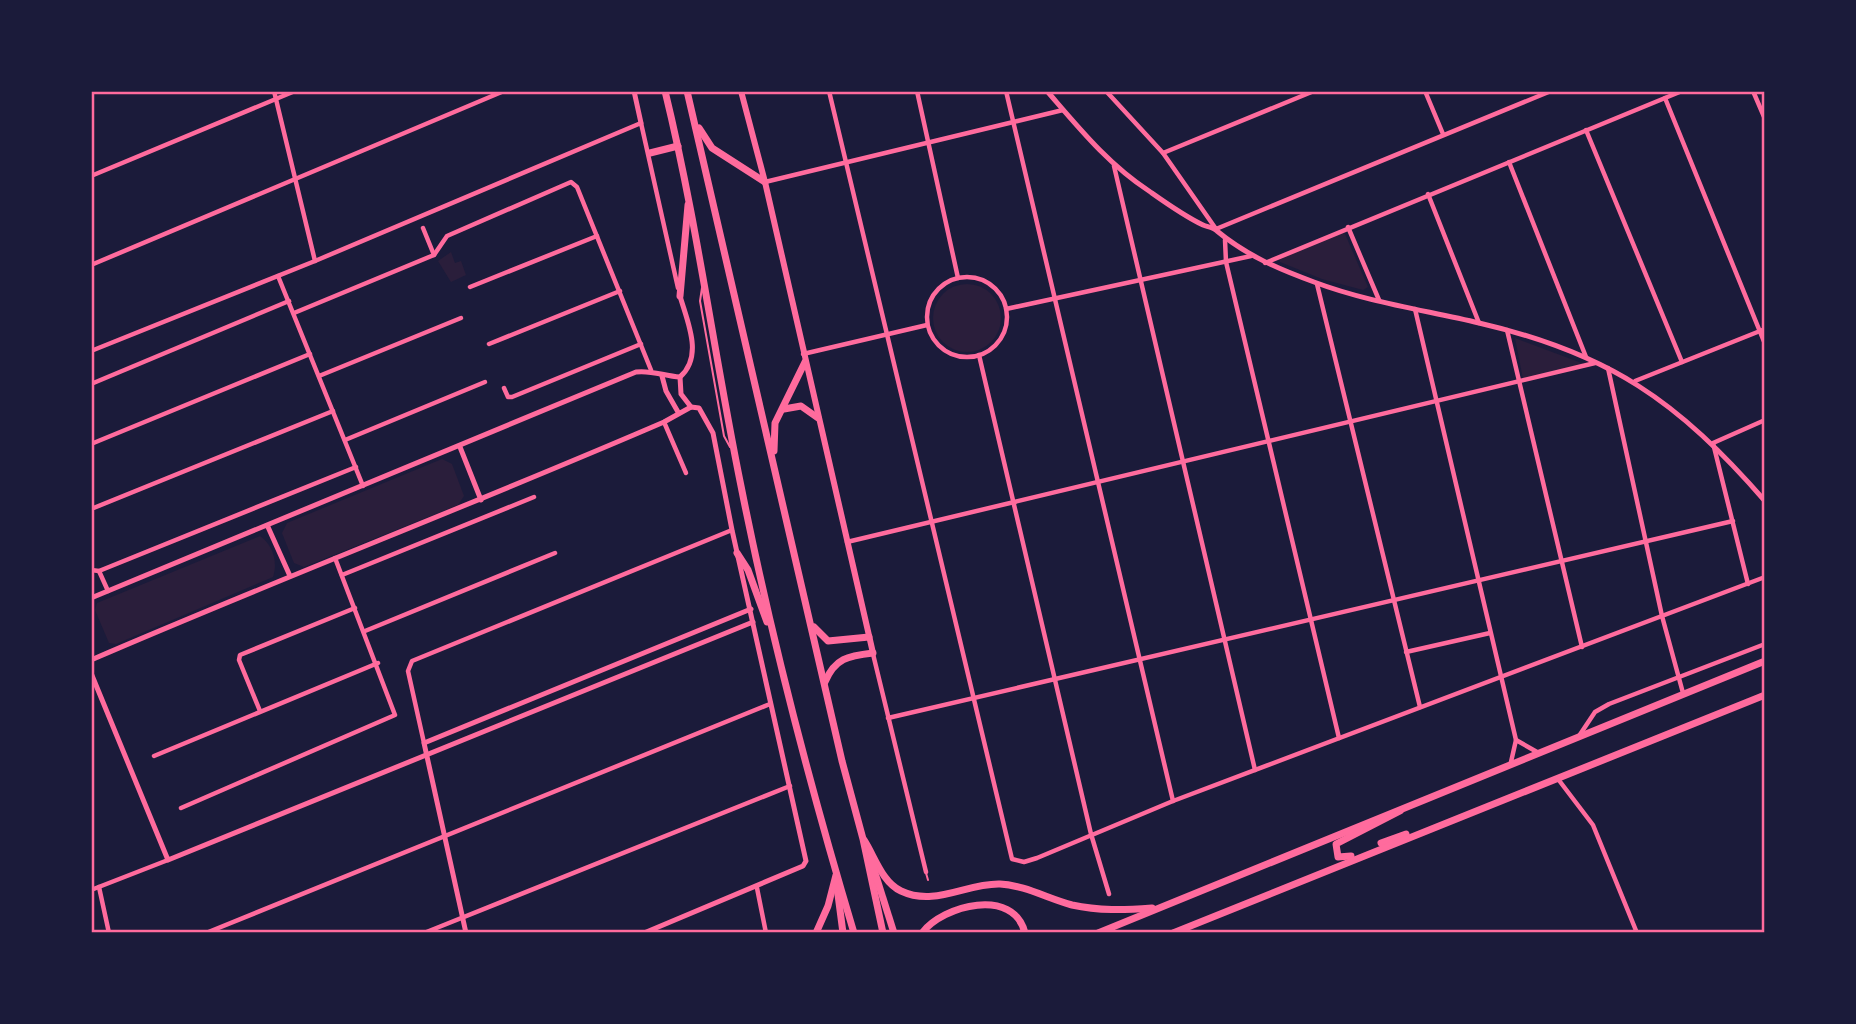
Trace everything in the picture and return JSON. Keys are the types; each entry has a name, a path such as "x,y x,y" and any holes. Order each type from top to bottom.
{"highway":[{"path":"659,91 670,112"},
{"path":"665,91 688,187 736,458 776,645 854,933"},
{"path":"687,91 864,839 883,933"},
{"path":"691,110 712,148 765,182"},
{"path":"650,153 678,146"},
{"path":"680,296 688,187"},
{"path":"774,462 774,428 804,358"},
{"path":"783,409 801,407 818,418"},
{"path":"737,553 748,570 776,645"},
{"path":"812,625 828,641 869,637"},
{"path":"825,683 831,667 838,661 873,653"},
{"path":"1098,933 1511,762 1765,661"},
{"path":"1173,933 1765,695"},
{"path":"1402,808 1391,818 1342,839 1336,844 1336,855 1345,858 1397,836 1418,833"},
{"path":"864,839 886,879 902,891 919,897 947,895 975,887 1003,884 1091,908 1159,908"},
{"path":"864,839 894,933"},
{"path":"816,933 828,906 836,874"},
{"path":"836,874 843,933"},
{"path":"922,933 936,917 956,908 975,905 1010,913 1021,921 1026,933"},
{"path":"1186,933 1209,919"}],"main road":[{"path":"741,91 765,182 873,653"}],"street":[{"path":"274,91 315,261"},
{"path":"91,176 295,91"},
{"path":"91,265 296,181 504,91"},
{"path":"634,91 693,353 688,368 680,377 681,394 691,407"},
{"path":"829,91 1012,859 1024,862 1037,858 1173,801 1765,577"},
{"path":"917,91 958,278"},
{"path":"1006,91 1173,801"},
{"path":"1047,91 1114,166 1204,226 1216,229 1551,91"},
{"path":"1106,91 1163,153 1225,240 1265,263 1317,284 1415,310 1507,330 1598,362 1635,381 1713,443 1765,501"},
{"path":"1163,153 1314,91"},
{"path":"1425,91 1443,134"},
{"path":"1265,263 1682,91"},
{"path":"1753,91 1765,119"},
{"path":"1665,98 1762,330 1765,344"},
{"path":"765,182 1063,110"},
{"path":"91,351 315,261 641,122"},
{"path":"1586,130 1682,362"},
{"path":"1509,162 1586,357"},
{"path":"1114,166 1255,770"},
{"path":"293,313 434,255 447,236 571,182 576,187 597,236 651,370"},
{"path":"1428,194 1479,323"},
{"path":"1348,227 1379,300"},
{"path":"423,228 434,255"},
{"path":"470,287 597,236"},
{"path":"1225,240 1226,262 1267,444 1339,738"},
{"path":"1006,309 1251,256"},
{"path":"278,276 364,486"},
{"path":"958,278 983,280 994,287 1006,309 1004,332 999,342 979,355 965,357 941,348 927,325 927,313 937,290 958,278"},
{"path":"1317,284 1420,707"},
{"path":"489,344 620,291"},
{"path":"91,384 289,301"},
{"path":"1415,310 1516,740 1511,762"},
{"path":"319,376 461,318"},
{"path":"804,358 927,325"},
{"path":"1507,330 1582,647"},
{"path":"1635,381 1762,330"},
{"path":"504,388 508,397 513,397 641,344"},
{"path":"91,444 310,354"},
{"path":"979,355 1091,834 1109,894"},
{"path":"847,542 1267,444 1351,421 1598,362"},
{"path":"1608,367 1662,616 1683,693"},
{"path":"91,598 268,527 636,372 651,370 663,376 680,377"},
{"path":"663,376 666,391 678,412"},
{"path":"345,440 485,382"},
{"path":"91,660 290,576 481,500 664,422 678,412 691,407 699,408 711,424 806,861 794,871 757,888 644,933"},
{"path":"91,509 333,411"},
{"path":"1713,443 1765,420"},
{"path":"664,422 687,472"},
{"path":"1713,443 1748,584"},
{"path":"460,447 481,500"},
{"path":"91,569 99,571 356,467"},
{"path":"342,575 534,497"},
{"path":"888,718 1733,521"},
{"path":"268,527 290,576"},
{"path":"466,933 408,671 409,664 732,530"},
{"path":"365,631 555,553"},
{"path":"181,808 395,715 335,558"},
{"path":"99,571 108,591"},
{"path":"260,712 239,657 355,608"},
{"path":"424,743 751,609"},
{"path":"91,890 754,622"},
{"path":"1406,652 1490,633"},
{"path":"1579,736 1588,719 1601,707 1765,644"},
{"path":"873,653 926,872"},
{"path":"154,755 377,663"},
{"path":"91,673 168,860"},
{"path":"581,677 586,688"},
{"path":"206,933 770,704"},
{"path":"1516,740 1537,752"},
{"path":"1558,778 1592,825 1637,933"},
{"path":"424,933 790,786"},
{"path":"99,887 109,933"},
{"path":"757,888 766,933"}],"lane":[{"path":"926,872 928,880"}],"shaded area":[{"path":"1340,231 1345,234 1368,287 1363,290 1322,279 1280,262 1280,257"},
{"path":"451,252 455,263 461,261 466,275 451,282 438,261"},
{"path":"974,284 995,299 1001,311 999,331 991,342 974,352 960,352 943,342 935,331 933,311 943,294 954,286"},
{"path":"1515,338 1587,365 1523,379"},
{"path":"442,459 452,464 464,496 458,505 304,567 294,563 282,533 287,523"},
{"path":"260,536 273,554 273,577 116,644 109,643 95,610 97,603"}]}
